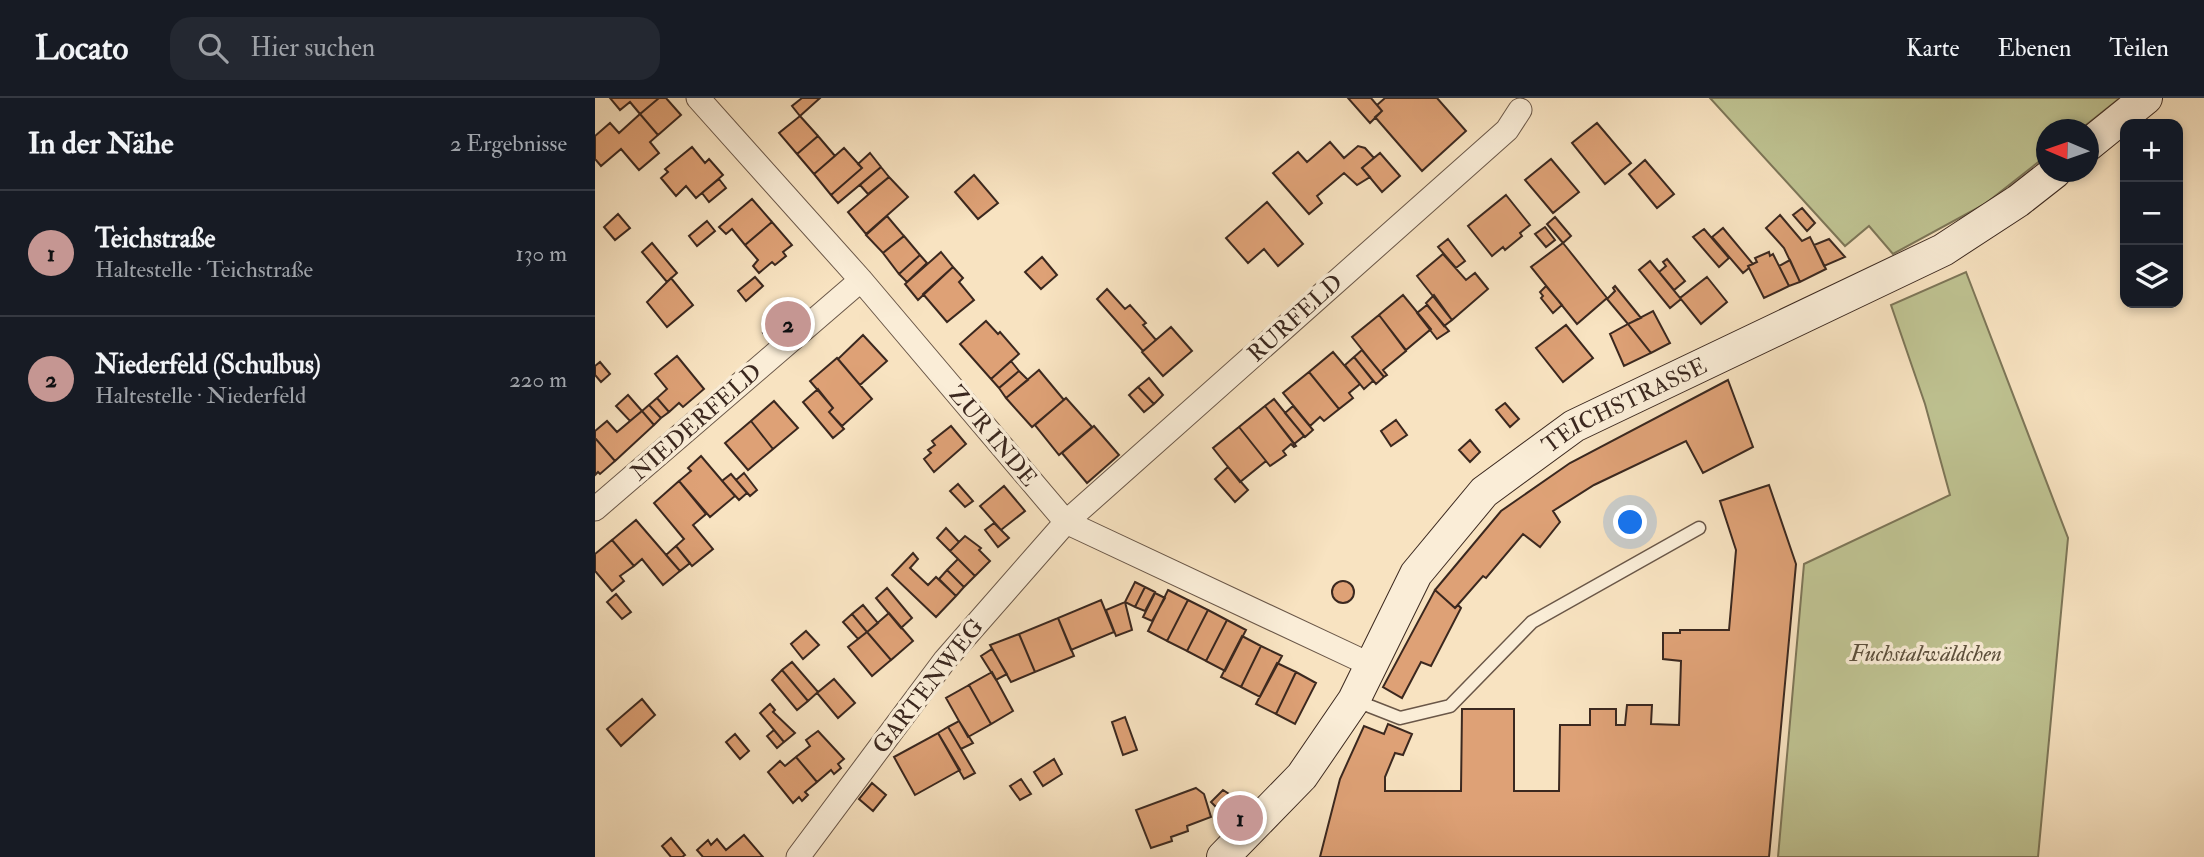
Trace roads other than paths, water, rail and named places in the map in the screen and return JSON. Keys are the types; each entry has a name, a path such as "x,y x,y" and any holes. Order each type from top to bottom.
{"main road":[{"path":"2099,136 2147,98"},
{"name":"TEICHSTRASSE","path":"1223,857 1302,776 1354,699 1416,574 1484,492 1574,426 1943,250 2042,182"}],"street":[{"name":"ZUR INDE","path":"698,98 862,280 1066,522 1371,665"},
{"name":"RURFELD","path":"1066,522 1507,130 1520,110"},
{"name":"NIEDERFELD","path":"595,509 862,280"},
{"name":"GARTENWEG","path":"798,857 944,660 1066,522"}],"lane":[{"path":"1354,699 1400,718 1450,706 1532,622 1699,528"}],"place":[{"name":"Niederfeld (Schulbus)","path":"788,324"},
{"name":"Teichstraße","path":"1240,818"}],"park label":[{"name":"Fuchstalwäldchen","path":"1926,653"}]}
